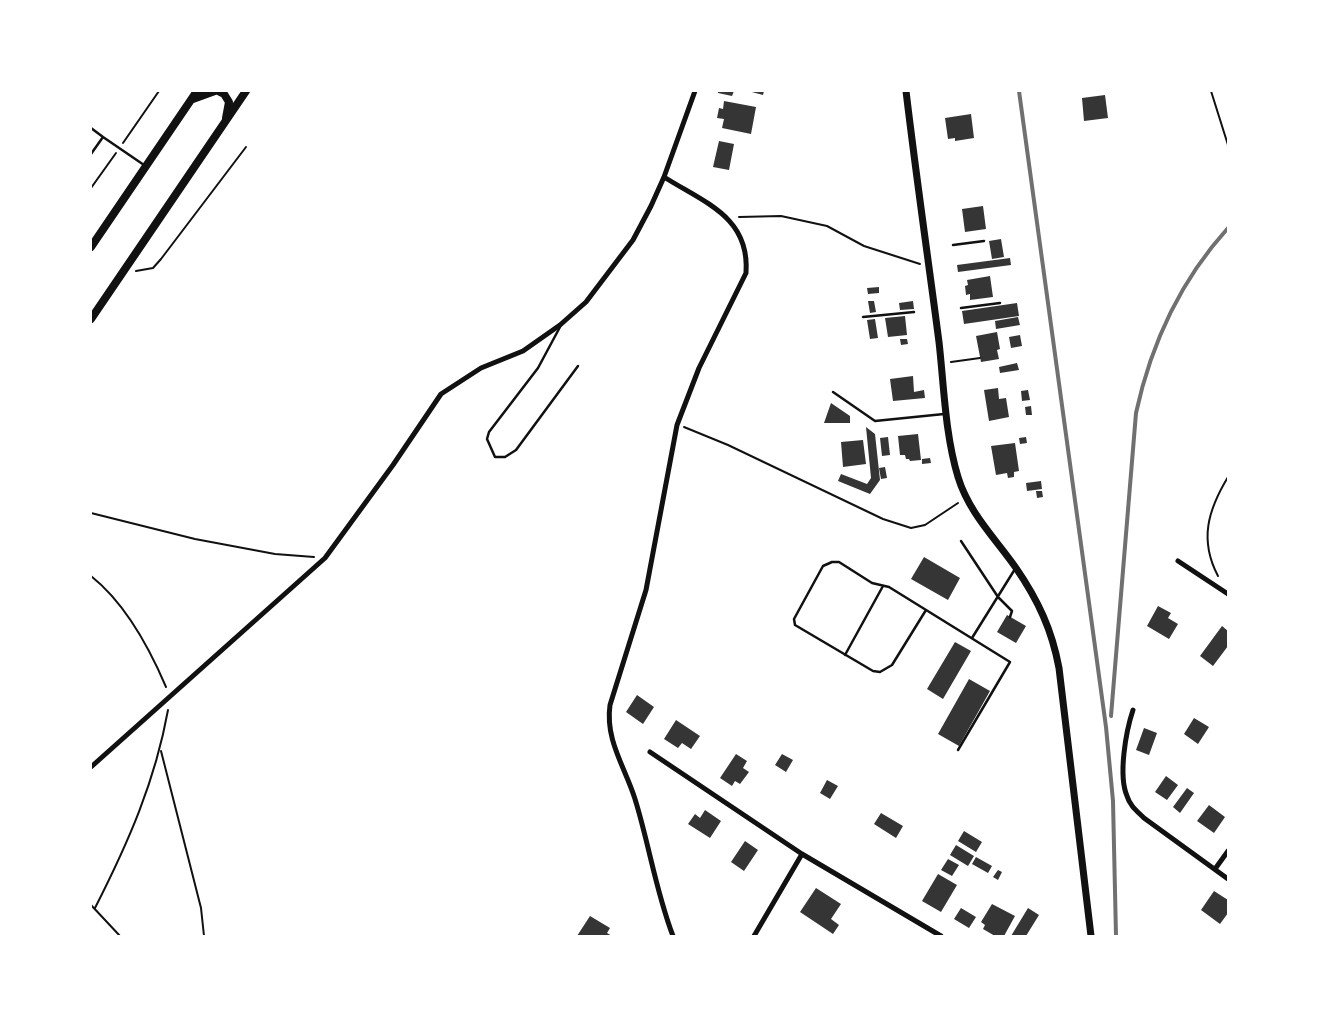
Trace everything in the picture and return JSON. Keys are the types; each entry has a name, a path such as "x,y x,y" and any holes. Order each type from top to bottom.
{"main road":[{"path":"91,247 197,91"},
{"path":"192,100 216,91 224,94 229,102 224,125"},
{"path":"91,319 246,91"}],"street":[{"path":"91,767 325,558 393,465 441,394 481,368 523,351 560,325 586,302 632,240 664,177 694,91"},
{"path":"906,91 941,363 958,476 966,497 984,528 1016,568 1042,609 1054,638 1091,936"},
{"path":"664,177 728,218 738,230 744,244 747,259 746,273 699,368 677,424 646,590 610,705 608,720 610,737 635,798 673,936"},
{"path":"1178,561 1227,594"},
{"path":"1133,710 1124,760 1124,786 1129,802 1144,818 1228,879"},
{"path":"650,752 802,854 941,936"},
{"path":"1215,869 1228,851"},
{"path":"754,936 802,854"}],"lane":[{"path":"91,128 146,167"},
{"path":"91,154 103,137"},
{"path":"953,245 984,241"},
{"path":"962,308 1000,303"},
{"path":"863,317 914,312"},
{"path":"560,325 538,368 489,432 487,439 495,457 506,457 516,450 578,366"},
{"path":"833,392 876,421 948,414"},
{"path":"961,541 998,597 1012,611 1010,617"},
{"path":"926,610 892,666 880,672 873,671 795,625 794,620 823,566 832,562 839,562 872,583 889,587 1010,662 958,750"},
{"path":"972,638 1016,568"},
{"path":"845,655 883,586"}],"path":[{"path":"91,188 159,91"},
{"path":"1211,91 1228,145"},
{"path":"127,268 135,271 153,268 246,147"},
{"path":"728,218 781,216 827,226 864,246 930,267"},
{"path":"941,363 980,358"},
{"path":"677,424 728,445 883,518 911,528 925,525 966,497"},
{"path":"1227,594 1216,572 1207,540 1208,520 1228,477"},
{"path":"91,513 99,513 195,539 275,554 325,558"},
{"path":"161,750 201,908 204,936"},
{"path":"91,905 120,936"}],"building":[{"path":"718,91 734,91 732,96 718,93"},
{"path":"748,91 764,91 763,95"},
{"path":"1105,95 1108,118 1084,121 1082,98"},
{"path":"724,101 756,107 751,134 722,128 724,119 717,118 719,108 723,109"},
{"path":"971,114 974,138 955,141 955,138 948,139 945,118"},
{"path":"719,141 734,144 729,170 713,167"},
{"path":"983,206 986,229 965,232 962,209"},
{"path":"1001,239 1004,257 992,259 989,241"},
{"path":"1010,258 1011,265 958,272 957,265"},
{"path":"990,276 993,297 970,300 970,294 966,295 965,286 968,285 967,280"},
{"path":"879,287 879,293 868,294 867,288"},
{"path":"868,301 874,301 876,312 870,313"},
{"path":"913,301 914,309 900,310 899,303"},
{"path":"1017,303 1019,316 964,324 962,311"},
{"path":"905,316 907,335 888,337 885,318"},
{"path":"1018,317 1020,325 996,329 995,321"},
{"path":"875,319 878,338 870,339 867,320"},
{"path":"997,332 1000,349 997,350 999,359 981,362 976,336"},
{"path":"1020,335 1022,346 1011,348 1009,337"},
{"path":"900,339 907,339 908,344 901,345"},
{"path":"1017,363 1019,370 1000,373 999,367"},
{"path":"913,376 914,392 924,390 925,398 893,401 890,379"},
{"path":"998,388 999,399 1006,398 1009,417 989,421 984,390"},
{"path":"1028,390 1030,400 1022,401 1021,391"},
{"path":"831,403 850,416 850,423 824,423"},
{"path":"1031,406 1032,415 1026,415 1025,407"},
{"path":"866,427 875,434 880,480 870,494 838,481 841,474 867,484 871,478"},
{"path":"918,434 921,460 910,461 906,459 905,455 900,455 898,436"},
{"path":"888,437 890,455 882,456 880,438"},
{"path":"1026,437 1027,443 1020,444 1019,438"},
{"path":"863,440 866,464 843,467 841,442"},
{"path":"1015,443 1019,471 1014,472 1014,477 1008,478 1007,473 996,475 991,446"},
{"path":"930,458 931,463 922,464 922,459"},
{"path":"885,467 887,478 881,479 879,468"},
{"path":"1041,481 1042,489 1027,491 1026,483"},
{"path":"1036,491 1042,491 1043,497 1037,498"},
{"path":"924,557 960,578 948,600 911,579"},
{"path":"1158,606 1171,613 1168,618 1178,624 1169,639 1147,626"},
{"path":"1007,615 1026,626 1016,643 997,632"},
{"path":"1222,626 1228,631 1228,646 1213,666 1200,656"},
{"path":"955,642 971,651 943,699 927,689"},
{"path":"969,679 990,691 959,746 938,734"},
{"path":"637,695 654,707 643,724 626,712"},
{"path":"1194,718 1209,727 1198,744 1184,734"},
{"path":"676,720 700,736 691,749 682,743 678,748 664,739"},
{"path":"1144,728 1157,733 1149,755 1136,750"},
{"path":"736,754 747,761 743,768 749,772 740,784 735,781 732,786 720,778"},
{"path":"782,754 793,760 786,772 775,765"},
{"path":"1166,776 1178,785 1167,800 1155,792"},
{"path":"827,780 838,786 830,799 820,793"},
{"path":"1187,788 1194,793 1180,813 1173,807"},
{"path":"1209,805 1225,817 1214,833 1197,821"},
{"path":"705,810 721,821 710,838 688,824 695,814 700,818"},
{"path":"881,813 903,826 896,838 874,824"},
{"path":"964,831 982,842 976,852 958,841"},
{"path":"745,841 758,850 744,871 731,862"},
{"path":"956,845 974,856 968,866 950,855"},
{"path":"976,857 992,866 988,873 972,864"},
{"path":"948,859 959,865 952,876 941,870"},
{"path":"998,870 1002,872 998,880 993,877"},
{"path":"938,874 957,885 941,912 922,901"},
{"path":"816,888 841,904 831,919 839,925 833,934 800,912"},
{"path":"1214,891 1228,900 1228,913 1220,924 1201,910"},
{"path":"992,904 1015,916 1004,936 995,936 983,929 985,925 981,922"},
{"path":"961,908 976,917 969,928 954,919"},
{"path":"1028,908 1039,915 1026,936 1011,936"},
{"path":"590,916 610,928 607,933 612,936 577,936"}],"railway":[{"path":"1019,91 1106,727 1113,801 1116,936"},
{"path":"1111,716 1136,413 1142,387 1159,338 1170,314 1195,270 1228,228"}]}
